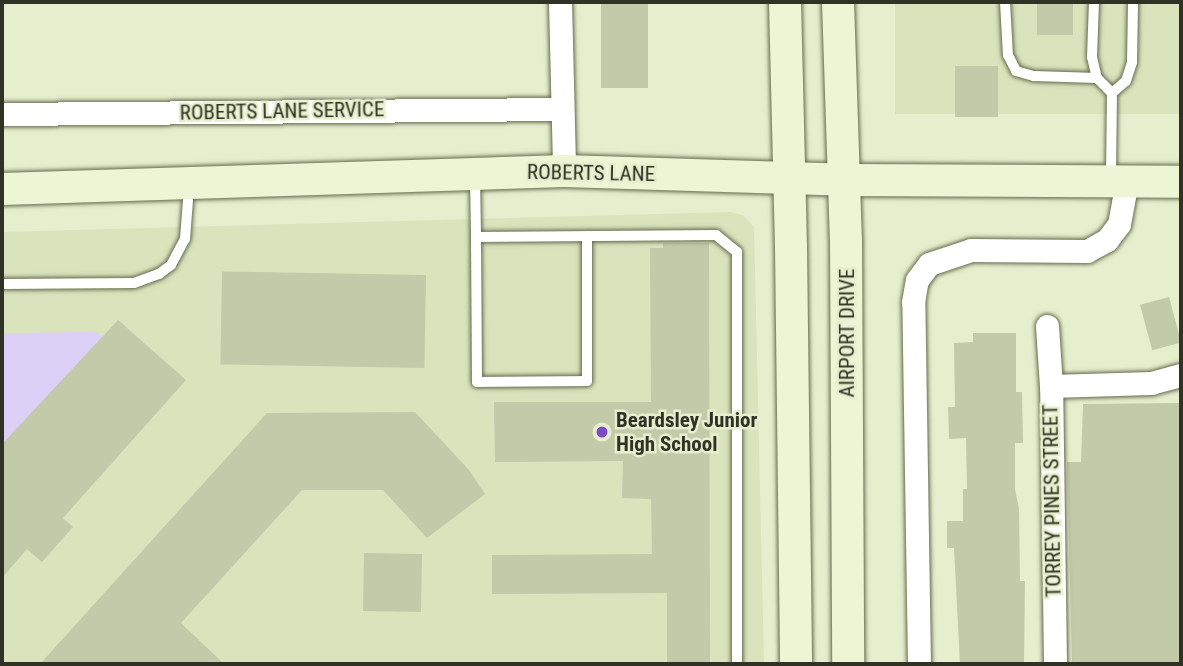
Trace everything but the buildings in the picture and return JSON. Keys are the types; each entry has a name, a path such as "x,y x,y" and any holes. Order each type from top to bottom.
{"main road":[{"path":"785,2 796,664"},
{"name":"AIRPORT DRIVE","path":"838,2 845,180 848,664"},
{"name":"ROBERTS LANE","path":"2,189 564,171 845,180 1181,181"}],"street":[{"path":"559,2 564,171"},
{"name":"ROBERTS LANE SERVICE","path":"2,114 562,109"},
{"path":"919,664 913,302 917,279 929,264 940,258 971,250 1087,251 1107,240 1119,224 1119,181"},
{"path":"1047,326 1051,386"},
{"name":"TORREY PINES STREET","path":"1055,664 1051,386 1151,383 1181,374"}],"lane":[{"path":"1004,2 1008,55 1016,71 1034,76 1097,78"},
{"path":"1094,2 1092,57 1097,78 1112,93 1119,181"},
{"path":"1112,93 1126,81 1132,62 1133,2"},
{"path":"475,174 477,382 587,381 587,236"},
{"path":"2,284 134,283 159,274 171,265 185,239 189,183"},
{"path":"476,237 716,235 737,252 737,664"}],"shaded area":[{"path":"895,2 1181,2 1181,114 895,114"},
{"path":"731,212 744,216 754,227 764,664 2,664 2,232"},
{"path":"93,332 103,336 2,446 2,333"}],"place":[{"name":"Beardsley Junior High School","path":"602,432"}]}
